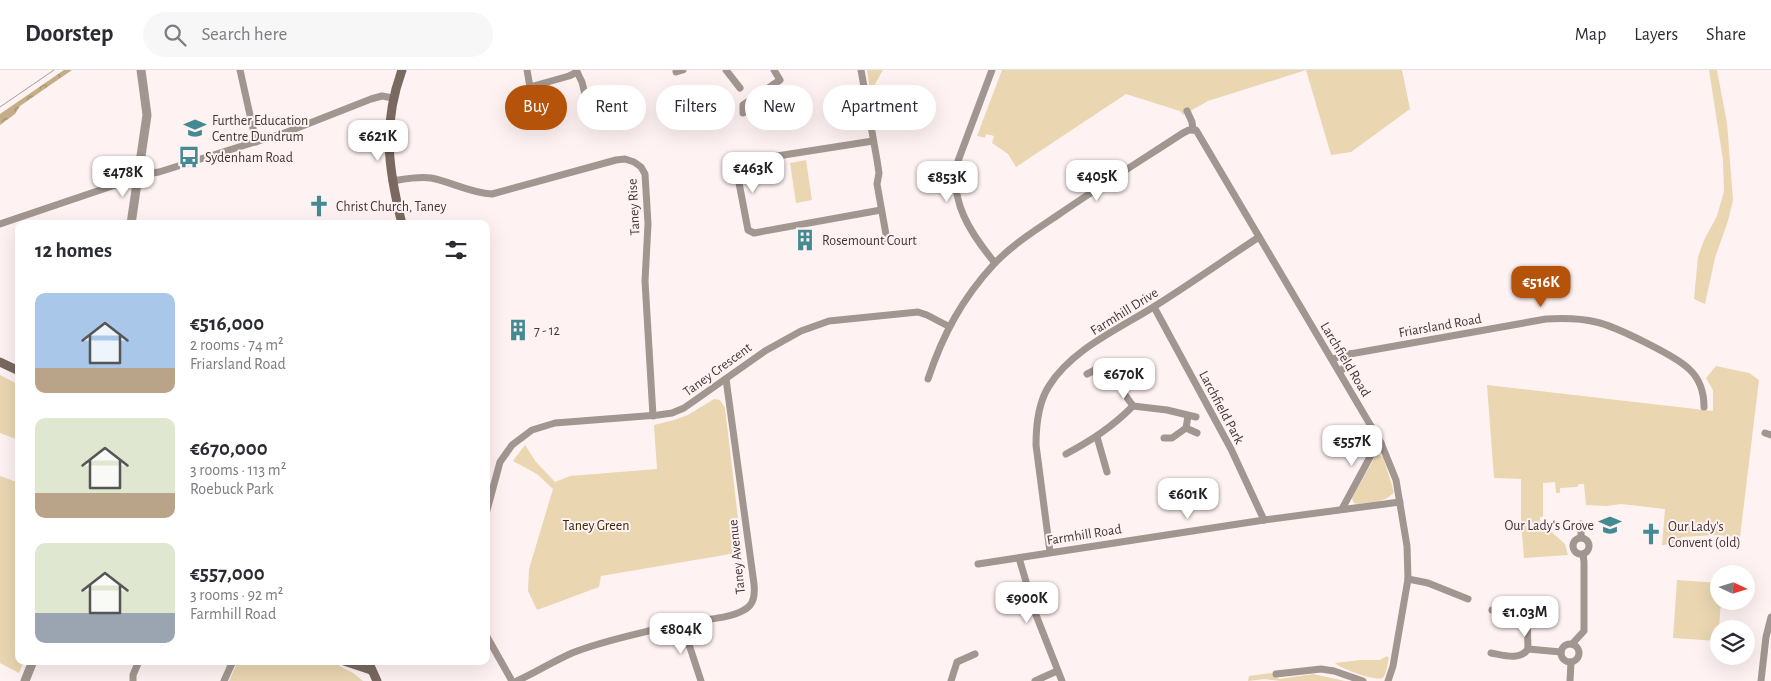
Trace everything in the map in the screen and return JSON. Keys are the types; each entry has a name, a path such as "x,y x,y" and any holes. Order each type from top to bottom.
{"main road":[{"path":"401,220 392,181 389,144 394,98 402,70"},
{"path":"0,362 15,369"},
{"path":"370,666 377,681"}],"street":[{"path":"132,220 147,116 142,70"},
{"path":"240,70 256,142"},
{"path":"526,70 530,85"},
{"path":"726,70 740,88"},
{"path":"743,113 743,105 780,80 774,70"},
{"path":"861,70 887,240"},
{"path":"992,70 969,130 955,174 956,195 959,205 975,237 996,263"},
{"path":"537,85 569,76 577,71 583,85"},
{"path":"0,224 124,182 139,175 159,172 256,142 317,121 371,99 382,96 394,98"},
{"name":"Larchfield Road","path":"1186,111 1195,130 1381,443 1396,480 1407,546 1408,579 1393,666 1388,681"},
{"path":"928,379 948,326 979,282 996,263 1033,232 1074,204 1183,133 1195,130"},
{"path":"873,141 740,162 736,167 748,230 754,232 881,210"},
{"name":"Taney Rise","path":"392,181 432,178 480,193 492,194 616,160 625,159 641,167 645,174 648,224 645,281 653,416"},
{"name":"Farmhill Drive","path":"1050,552 1039,477 1036,427 1043,396 1050,384 1066,365 1090,346 1154,307 1260,237"},
{"name":"Larchfield Park","path":"1154,307 1231,449 1264,520"},
{"name":"Taney Crescent","path":"490,499 500,462 512,445 532,430 555,423 672,413 684,408 765,350 801,331 829,321 918,312 948,326"},
{"name":"Friarsland Road","path":"1332,359 1350,354 1546,318 1575,318 1598,322 1633,337 1689,368 1702,387 1704,407"},
{"path":"1339,371 1343,369 1350,354"},
{"path":"1086,374 1104,366 1115,373 1118,385 1133,406 1167,410 1196,417"},
{"name":"Taney Avenue","path":"518,681 573,653 682,623 735,614 745,610 752,603 755,595 726,379"},
{"path":"1066,454 1097,437 1115,424 1133,406"},
{"path":"1164,438 1172,438 1186,428 1188,416"},
{"path":"1186,428 1197,433"},
{"path":"1097,437 1107,472"},
{"path":"1342,509 1376,446 1381,443"},
{"name":"Farmhill Road","path":"978,564 1264,520 1400,502"},
{"path":"1581,524 1581,538"},
{"path":"1581,538 1586,540 1589,547 1587,552 1583,554"},
{"path":"1581,538 1574,542 1573,548 1575,552 1583,554"},
{"path":"1572,644 1577,647 1579,655 1576,660 1571,662 1563,660 1561,652 1563,646 1572,644 1584,630 1583,554"},
{"path":"1019,558 1036,615 1062,681"},
{"path":"1408,579 1428,583 1468,599"},
{"path":"1492,610 1537,619"},
{"path":"1490,654 1518,656 1525,653 1528,649 1527,617"},
{"path":"1761,681 1766,637 1771,617"},
{"path":"682,623 701,681"},
{"path":"490,642 512,681"},
{"path":"1528,649 1561,652"},
{"path":"951,681 957,662 974,654"},
{"path":"1570,681 1571,662"},
{"path":"25,681 31,665"},
{"path":"133,681 133,675 137,665"},
{"path":"224,681 230,665"},
{"path":"1276,674 1321,669 1334,671 1362,681"},
{"path":"1035,681 1058,672"}],"green space":[{"path":"64,70 72,70 20,106 15,114 0,125 0,114"},
{"path":"867,70 883,70 874,85 869,85"},
{"path":"1002,70 1306,70 1208,101 1183,115 1180,111 1126,94 1016,167 1008,154 992,143 994,136 986,134 985,138 977,136"},
{"path":"1306,70 1402,70 1410,109 1351,152 1331,155"},
{"path":"1709,70 1717,70 1727,123 1733,200 1715,258 1705,304 1694,299 1698,257 1704,240 1717,216 1724,191 1723,160"},
{"path":"806,160 812,200 796,203 790,163"},
{"path":"1716,366 1749,373 1759,380 1740,537 1716,535 1682,537 1678,544 1662,545 1665,509 1621,504 1607,506 1586,505 1584,484 1579,484 1577,487 1560,488 1560,493 1556,493 1555,482 1543,483 1543,517 1540,517 1540,526 1545,526 1565,544 1568,555 1524,558 1521,523 1521,479 1494,478 1487,385 1713,411 1713,390 1706,378"},
{"path":"0,375 15,383 15,439 0,433"},
{"name":"Taney Green","path":"714,399 720,400 725,408 742,552 601,576 599,587 537,610 528,591 529,569 553,489 537,474 513,461 525,445 536,462 555,482 570,476 657,469 654,425 688,415"},
{"path":"1376,455 1383,457 1394,492 1391,496 1382,500 1356,504 1352,498"},
{"path":"0,476 15,482 15,665 22,665 19,673 0,663"},
{"path":"1677,580 1710,582 1710,610 1720,610 1720,620 1710,620 1710,640 1673,638"},
{"path":"1387,656 1389,658 1386,671 1383,678 1379,679 1345,669 1335,663 1380,660"},
{"path":"236,665 338,665 363,681 229,681"},
{"path":"1271,673 1279,679 1313,674 1345,681 1280,681 1265,679 1248,681 1249,676"}],"tram line":[{"path":"0,107 54,70"}],"place":[{"name":"Further Education Centre Dundrum","path":"195,128"},
{"name":"Sydenham Road","path":"189,157"},
{"name":"Christ Church, Taney","path":"319,206"},
{"name":"Rosemount Court","path":"805,240"},
{"name":"7 - 12","path":"518,330"},
{"name":"Our Lady's Grove","path":"1610,525"},
{"name":"Our Lady's Convent (old)","path":"1651,534"}]}
